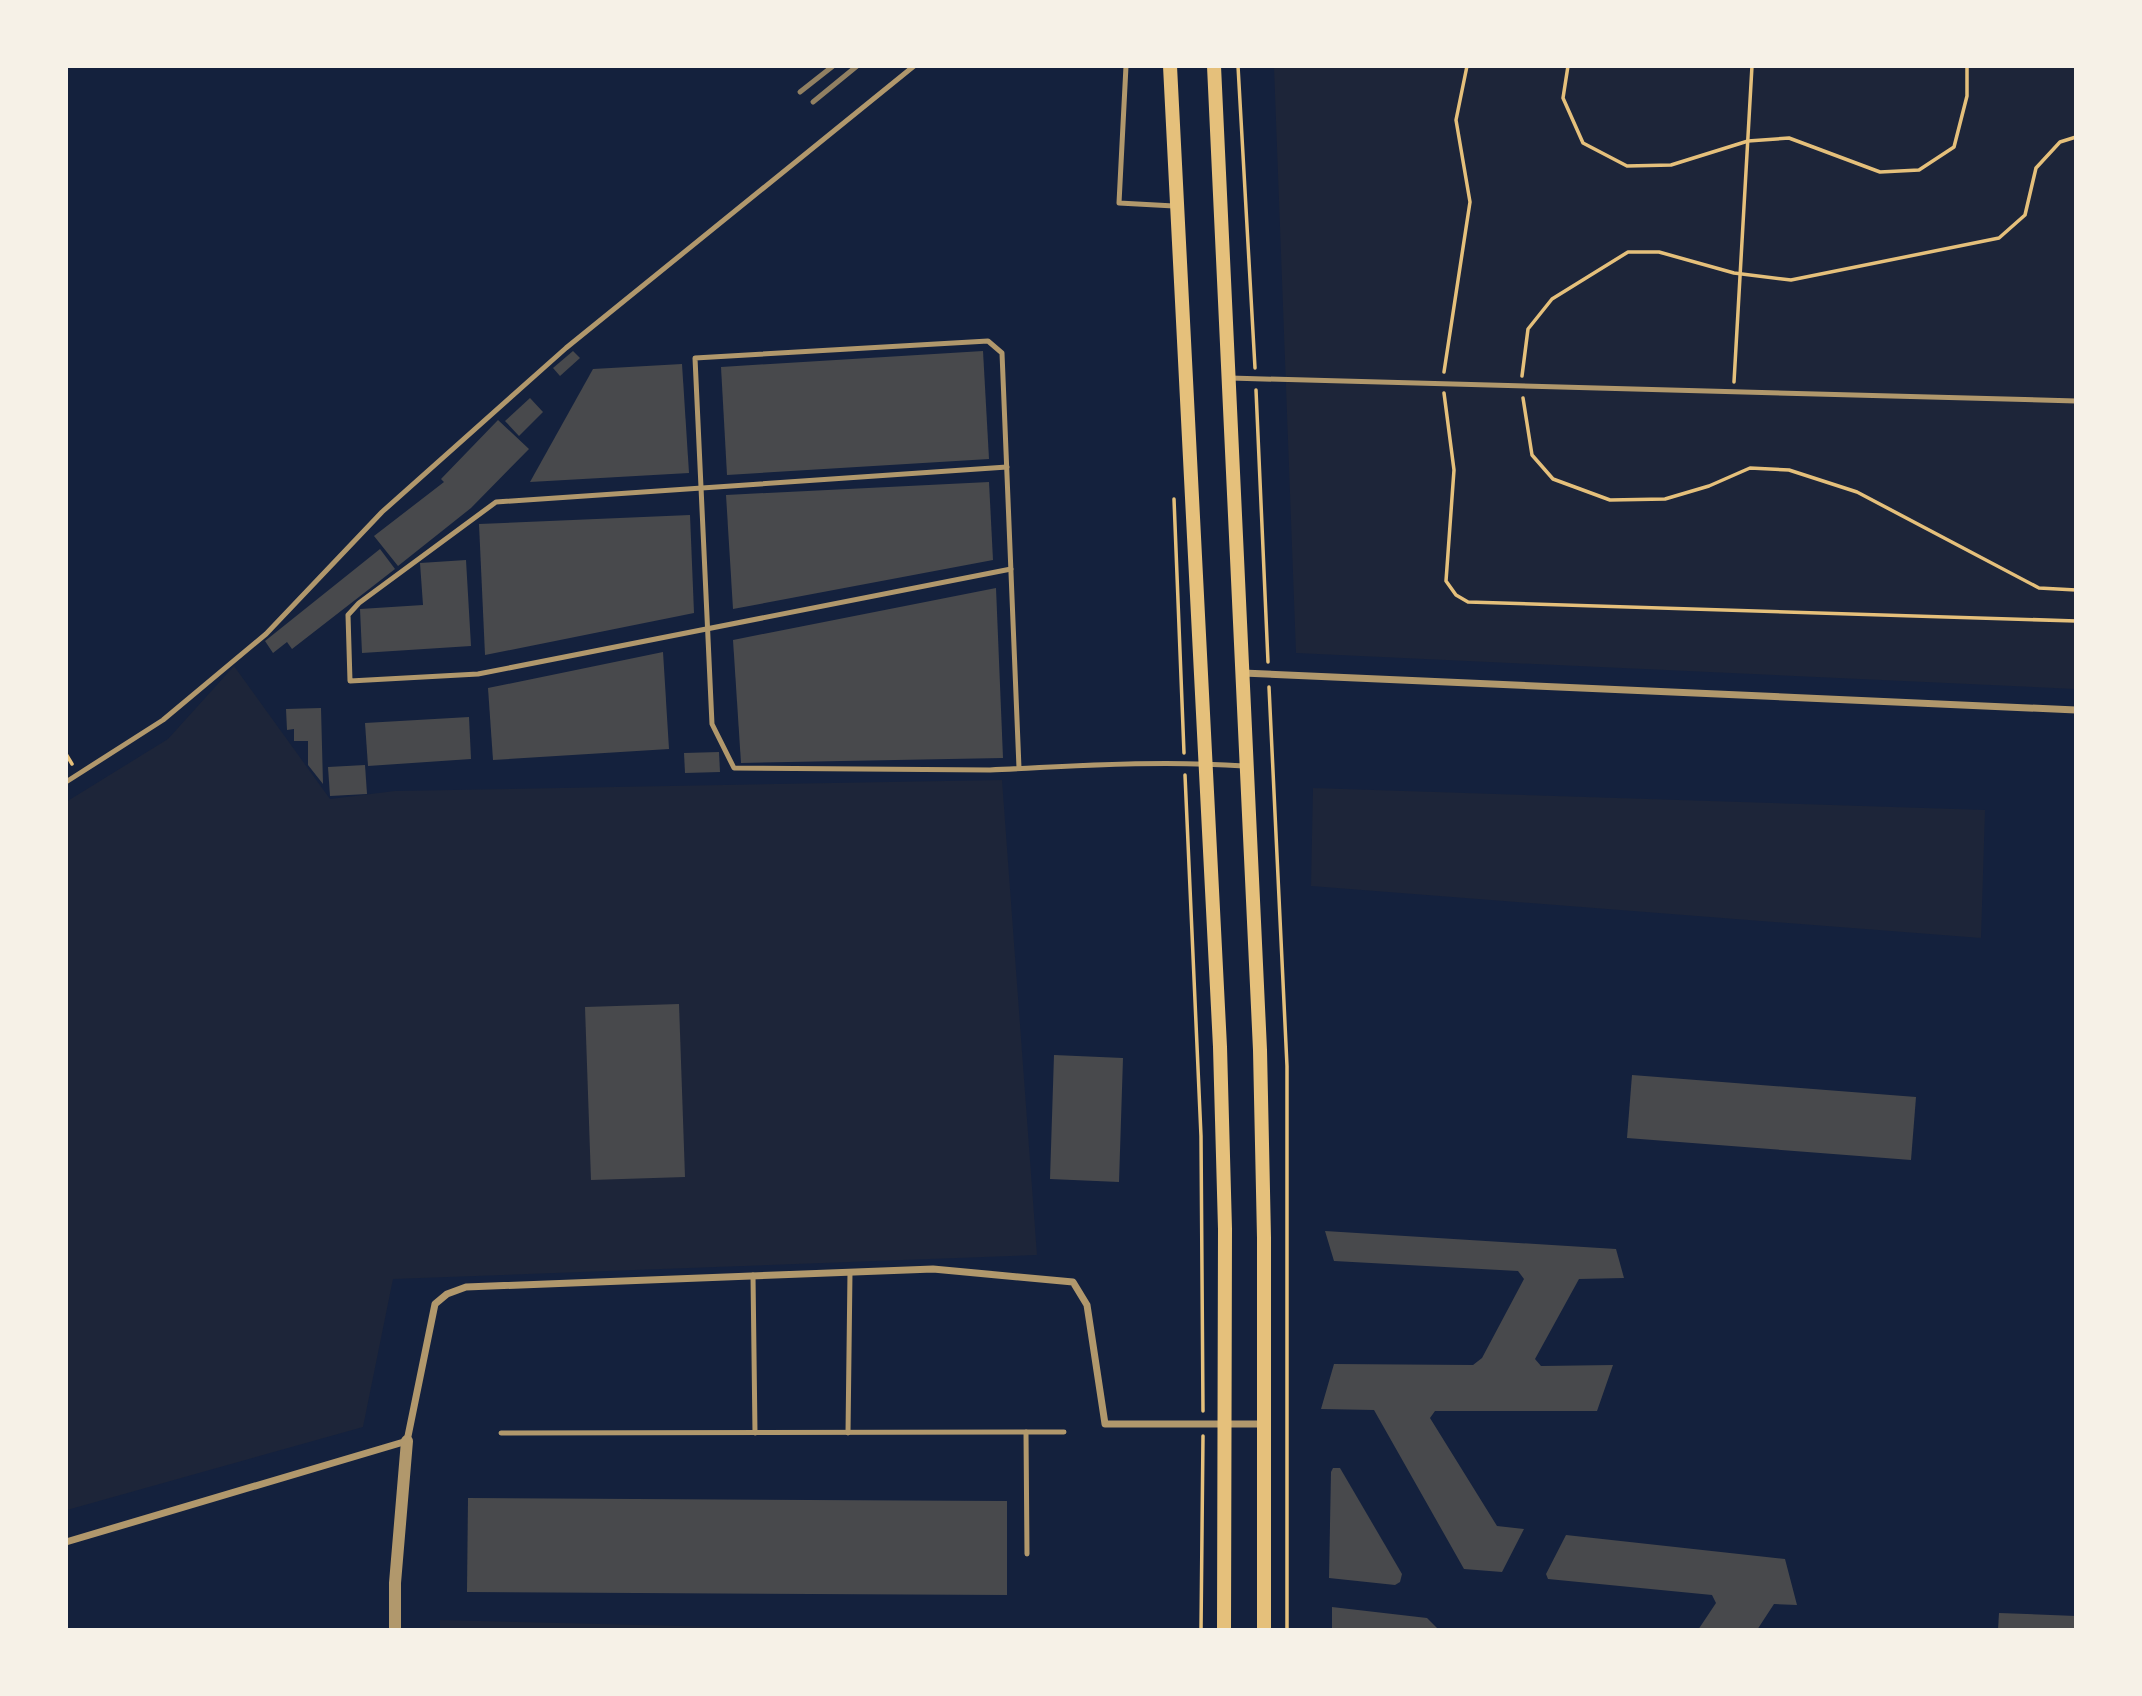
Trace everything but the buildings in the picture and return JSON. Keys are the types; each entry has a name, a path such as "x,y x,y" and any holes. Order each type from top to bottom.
{"main road":[{"path":"1170,66 1206,763 1224,1177 1224,1629"},
{"path":"1214,66 1261,1063 1264,1629"}],"street":[{"path":"1243,673 2076,710"},
{"path":"395,1629 396,1569 407,1441 435,1304 447,1294 466,1287 933,1269 1073,1282 1087,1305 1105,1424 1264,1424"},
{"path":"66,1542 407,1441"}],"lane":[{"path":"66,782 163,720 246,651 266,634 382,512 566,348 914,66"},
{"path":"1126,66 1119,203 1177,205"},
{"path":"1019,768 1002,353 988,341 695,358 712,723 734,768 1019,768 1144,762 1247,766"},
{"path":"1230,378 2076,401"},
{"path":"1007,467 496,502 359,603 348,615 350,681 478,674 1011,569"},
{"path":"848,1433 849,1272"},
{"path":"753,1275 755,1433"},
{"path":"1026,1432 1027,1554"},
{"path":"501,1433 1064,1432"}],"path":[{"path":"1238,66 1287,1066 1287,1629"},
{"path":"1467,66 1456,120 1470,202 1443,384 1454,470 1446,581 1456,595 1468,602 2076,621"},
{"path":"1568,66 1563,99 1583,143 1627,166 1671,165 1748,141 1788,138 1880,172 1919,170 1954,147 1967,96 1967,66"},
{"path":"1733,391 1752,66"},
{"path":"2076,136 2060,142 2036,168 2025,215 1999,238 1791,280 1740,274 1659,252 1628,252 1552,299 1528,329 1522,360 1522,386 1532,455 1553,479 1610,500 1665,499 1709,486 1750,468 1789,470 1857,492 2039,588 2076,590"},
{"path":"1173,496 1201,1136 1201,1629"}],"shaded area":[{"path":"1274,67 2075,67 2075,689 1296,653"},
{"path":"234,666 330,799 395,791 1002,780 1037,1255 393,1279 363,1427 67,1510 66,802 168,739"},
{"path":"1313,788 1985,810 1981,938 1311,886"},
{"path":"440,1620 800,1629 440,1630"}],"railway":[{"path":"800,92 833,66"},
{"path":"813,102 857,66"}]}
